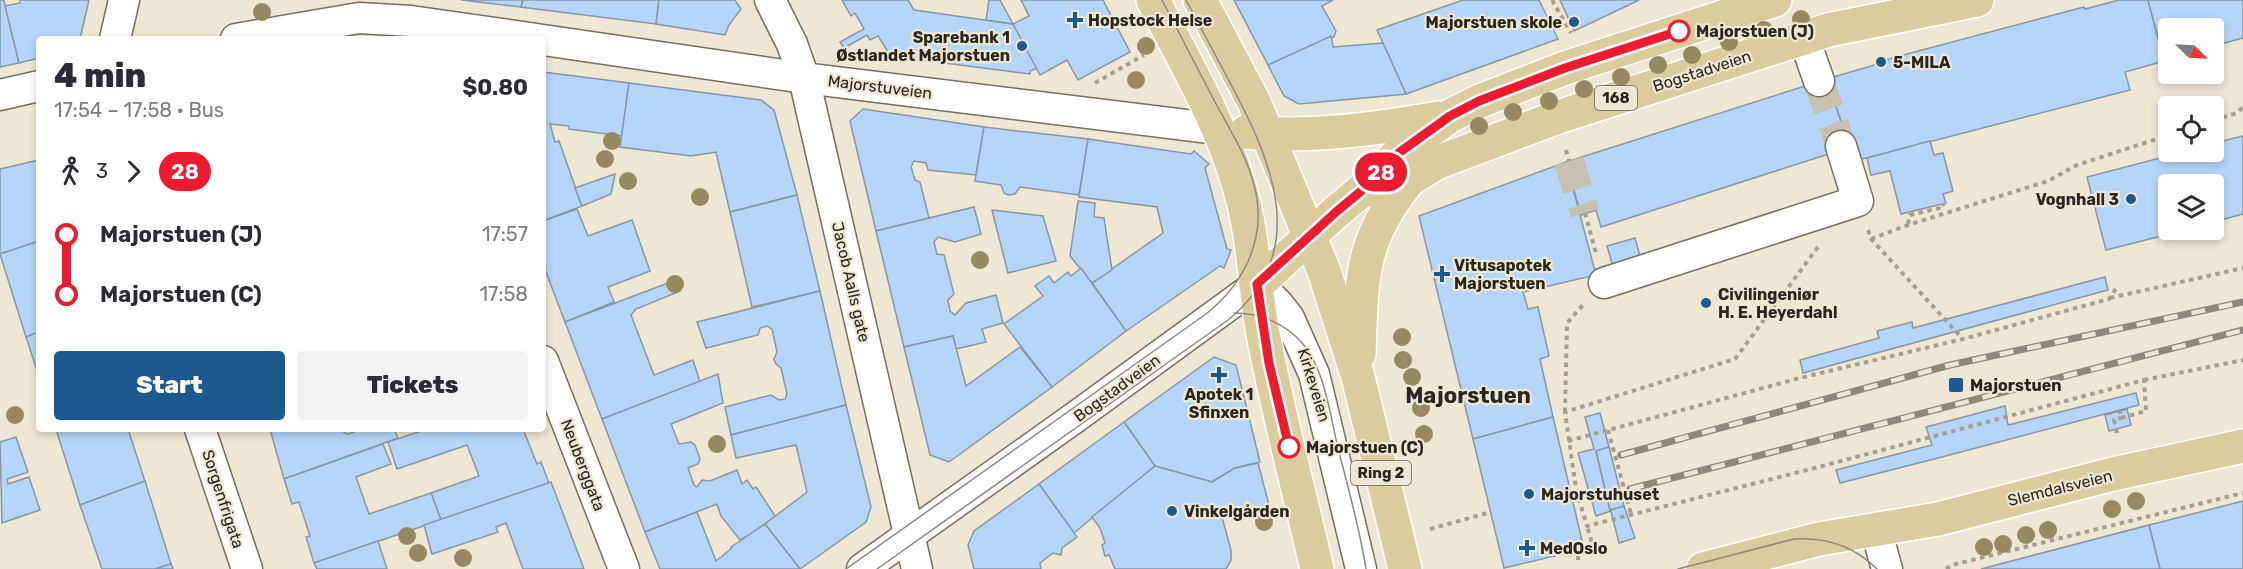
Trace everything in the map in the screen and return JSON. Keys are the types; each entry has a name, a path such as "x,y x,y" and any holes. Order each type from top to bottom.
{"main road":[{"path":"1153,0 1218,129 1240,188 1253,250 1269,363 1317,569"},
{"name":"Ring 2","path":"1200,0 1254,102 1311,234 1358,377 1405,569"},
{"name":"Bogstadveien","path":"1257,284 1360,192 1400,152 1450,116 1479,101 1565,68 1775,0"},
{"name":"168","path":"1816,34 1977,0"},
{"name":"Bogstadveien","path":"1358,377 1361,289 1367,253 1389,204 1409,180 1436,163 1558,117 1816,34"},
{"name":"168","path":"1218,129 1267,134 1310,135 1373,130 1450,116"},
{"name":"Bogstadveien","path":"1360,192 1409,180"},
{"name":"Slemdalsveien","path":"1703,569 1819,539 1938,519 2113,474 2243,446"}],"street":[{"path":"116,36 124,0"},
{"name":"Jacob Aalls gate","path":"770,0 792,44 804,78 917,569"},
{"path":"254,36 359,18 408,20 517,36"},
{"path":"1816,34 1820,81"},
{"name":"Majorstuveien","path":"546,40 804,78 1218,129"},
{"path":"0,94 36,87"},
{"path":"1604,283 1858,201 1841,146"},
{"name":"Bogstadveien","path":"862,569 1257,284"},
{"name":"Kirkeveien","path":"1257,284 1289,318 1314,374 1361,569"},
{"name":"Neuberggata","path":"546,369 624,569"},
{"name":"Sorgenfrigata","path":"201,432 247,569"},
{"path":"1876,530 1887,569"}],"path":[{"path":"1552,0 1574,39"},
{"path":"1086,87 1144,55"},
{"path":"2224,117 2237,113 2243,107"},
{"path":"1871,240 1908,225 2048,181 2077,165 2158,139"},
{"path":"1566,150 1569,161"},
{"path":"1858,201 1871,240 1963,339"},
{"path":"1908,225 1910,215 1944,207 1943,204"},
{"path":"1578,560 1578,556 1593,546 1576,489 1568,441 1565,412 1567,323 1604,283 1585,213"},
{"path":"1565,412 1735,358 1819,246"},
{"path":"1568,441 1800,378 1963,339 2109,299 2243,268"},
{"path":"2109,299 2116,287"},
{"path":"1587,526 2144,380 2243,360"},
{"path":"2117,433 2114,420 2146,411 2144,380"},
{"path":"2120,411 2121,418"},
{"path":"1608,430 1631,514"},
{"path":"1570,490 1576,489"},
{"path":"1946,569 1952,565 2243,493"},
{"path":"1430,530 1491,512"}],"building":[{"path":"0,0 4,0 19,63 0,67"},
{"path":"20,0 89,0 81,36 36,36 36,59 19,63 5,6 20,3"},
{"path":"461,0 523,0 521,7"},
{"path":"523,0 659,0 656,24 521,7"},
{"path":"659,0 735,0 741,9 729,25 725,35 656,24"},
{"path":"842,0 908,0 914,10 1013,24 1037,68 1030,71 1030,74 890,55 878,36 870,40 867,35 844,48 840,42 864,29 855,13 851,16"},
{"path":"989,0 1000,0 1013,24 986,20"},
{"path":"1021,0 1103,0 1130,52 1078,80 1067,60 1040,75 1013,24 1029,16"},
{"path":"1234,0 1333,0 1322,6 1336,31 1334,37 1268,65"},
{"path":"1463,0 1539,0 1558,39 1406,94 1377,30"},
{"name":"Majorstuen skole","path":"1560,0 1639,0 1574,31"},
{"path":"2119,0 2148,0 2158,38 2158,63 2125,72 2130,90 1867,158 1861,159 1848,143 1827,79 1888,61 1888,59 2084,7 2085,9"},
{"path":"2148,0 2243,0 2243,38 2224,43 2224,18 2158,18 2158,38"},
{"path":"1331,36 1333,47 1383,43 1406,94 1299,104 1284,96 1268,65"},
{"path":"546,72 629,83 622,136 569,129 569,126 550,124 555,142 559,141 582,206 546,220"},
{"path":"1827,79 1848,143 1835,152 1601,227 1596,210 1581,215 1566,162"},
{"path":"629,83 761,100 774,110 797,195 730,212 716,152 691,156 620,147"},
{"path":"863,109 984,127 976,175 928,170 926,163 914,161 911,167 915,180 920,182 929,218 876,231 850,121"},
{"path":"984,127 1088,139 1079,195 1020,187 1015,194 1008,195 1004,193 1001,185 975,181"},
{"name":"Vognhall 3","path":"2243,136 2243,214 2224,219 2224,174 2158,174 2158,237 2106,250 2087,177 2158,159 2158,162 2224,162 2224,141"},
{"path":"1088,139 1191,154 1194,151 1209,164 1205,168 1227,249 1231,250 1224,268 1220,266 1126,331 1092,283 1163,233 1157,207 1079,197"},
{"path":"1930,141 1934,155 1943,153 1953,191 1943,194 1946,203 1901,214 1890,171 1871,175 1867,158"},
{"path":"36,161 36,242 0,254 0,169"},
{"path":"1566,162 1596,275 1523,292 1528,309 1538,307 1549,356 1540,359 1553,417 1473,439 1419,216"},
{"path":"615,174 611,194 582,206 575,188"},
{"path":"797,195 820,291 752,307 730,212"},
{"path":"1078,201 1095,203 1094,217 1104,218 1112,270 1092,283 1070,256"},
{"path":"974,207 981,234 955,242 938,237 934,242 937,254 944,255 954,294 948,300 950,311 955,315 966,303 996,295 1003,323 982,329 986,342 956,349 953,336 904,347 876,231"},
{"path":"577,209 588,236 632,220 650,271 608,287 614,302 565,322 546,272 546,220"},
{"path":"992,210 1043,216 1056,261 1008,273"},
{"path":"1635,238 1643,267 1615,274 1607,246"},
{"path":"36,242 36,333 26,337 0,254"},
{"path":"1081,268 1126,331 1052,387 1004,324 1043,296 1035,286 1049,276 1054,283 1068,272 1071,276"},
{"path":"2105,277 2108,290 1803,373 1800,360 1879,338 1877,331 1912,322 1913,328"},
{"path":"676,280 680,291 636,309 631,315 654,375 693,360 700,382 602,419 565,322"},
{"path":"820,291 846,405 731,435 725,407 771,395 779,400 785,399 787,394 781,368 774,359 777,352 772,329 767,326 760,328 758,335 706,348 697,322"},
{"path":"36,333 36,368 26,337"},
{"path":"953,336 966,386 1020,347 1052,387 949,462 930,455 904,347"},
{"path":"1214,357 1236,365 1260,462 1235,468 1212,482 1155,466 1124,422"},
{"path":"718,374 723,403 671,424 679,444 691,442 695,445 700,459 698,464 688,468 694,485 697,487 702,480 710,481 737,470 742,484 747,480 753,489 756,487 775,516 740,540 721,516 717,504 645,532 602,419"},
{"path":"2136,393 2139,405 1938,458 1840,483 1836,470 1932,445 1926,427 2005,406 2008,425"},
{"path":"846,405 871,507 866,522 800,569 765,524 807,492 796,445 736,458 731,435"},
{"path":"2127,409 2131,425 2109,431 2105,415"},
{"path":"1600,413 1609,447 1596,451 1610,510 1624,506 1635,538 1619,543 1611,511 1596,516 1578,453 1594,449 1585,417"},
{"name":"Majorstuhuset","path":"1553,417 1584,549 1504,568 1473,439"},
{"path":"1124,422 1155,466 1074,533 1039,484"},
{"path":"57,432 129,432 145,481 80,505"},
{"path":"271,432 344,432 347,434 395,432 398,438 284,479"},
{"path":"418,432 524,432 537,464 541,462 549,483 441,520 431,493 479,476 467,445 397,469 388,442"},
{"path":"16,437 28,472 7,479 8,484 29,477 40,510 2,523 0,442"},
{"path":"383,444 391,464 356,477 369,514 431,493 441,520 314,563 306,537 310,536 299,502 292,504 284,479"},
{"path":"1609,447 1624,506 1610,510 1596,451"},
{"name":"Vinkelgården","path":"1258,463 1269,505 1222,517 1231,550 1231,560 1226,569 1115,569 1109,555 1105,556 1102,545 1105,543 1100,528 1092,517 1155,466 1212,482 1235,468"},
{"path":"145,481 171,564 155,569 102,569 80,505"},
{"path":"551,482 584,569 523,569 506,523 496,527 498,532 432,554 424,525"},
{"path":"1039,484 1077,537 1062,548 1061,555 1053,553 1040,563 1041,569 974,569 968,545 974,531"},
{"path":"2243,501 2243,569 2160,569 2149,525"},
{"path":"697,512 716,561 731,547 765,524 800,569 660,569 645,532"},
{"path":"2149,525 2160,569 1981,569"},
{"path":"378,541 387,569 317,569 314,563"},
{"path":"171,564 173,569 155,569"}],"tunnel":[{"path":"1819,81 1841,146"},
{"path":"1569,161 1585,213"}],"tram line":[{"path":"846,569 1206,314 1220,302 1242,273 1250,257 1258,222 1258,204 1251,174 1237,142 1162,0"},
{"path":"877,569 1228,320 1254,293 1270,264 1277,233 1276,202 1269,171 1243,108 1186,0"},
{"path":"1234,313 1263,317 1280,325 1296,337 1311,355 1326,395 1366,569"},
{"path":"1678,569 1794,539 1817,540 1839,545 1859,554 1877,569"}],"railway":[{"path":"1621,455 1950,365 2243,302"},
{"path":"1630,489 2243,330"}],"bus line":[{"name":"28","path":"1289,447 1269,363 1257,284 1360,192 1400,152 1450,116 1479,101 1565,68 1679,31"}],"place":[{"name":"Hopstock Helse","path":"1075,20"},
{"name":"Majorstuen skole","path":"1574,22"},
{"name":"Majorstuen (J)","path":"1679,31"},
{"name":"Sparebank 1 Østlandet Majorstuen","path":"1022,46"},
{"name":"5-MILA","path":"1881,62"},
{"name":"Vognhall 3","path":"2131,199"},
{"name":"Vitusapotek Majorstuen","path":"1442,274"},
{"name":"Civilingeniør H. E. Heyerdahl","path":"1706,303"},
{"name":"Apotek 1 Sfinxen","path":"1219,375"},
{"name":"Majorstuen","path":"1956,385"},
{"name":"Majorstuen (C)","path":"1289,447"},
{"name":"Majorstuhuset","path":"1529,494"},
{"name":"Vinkelgården","path":"1172,511"},
{"name":"MedOslo","path":"1527,548"}],"district":[{"name":"Majorstuen","path":"1468,395"}]}
